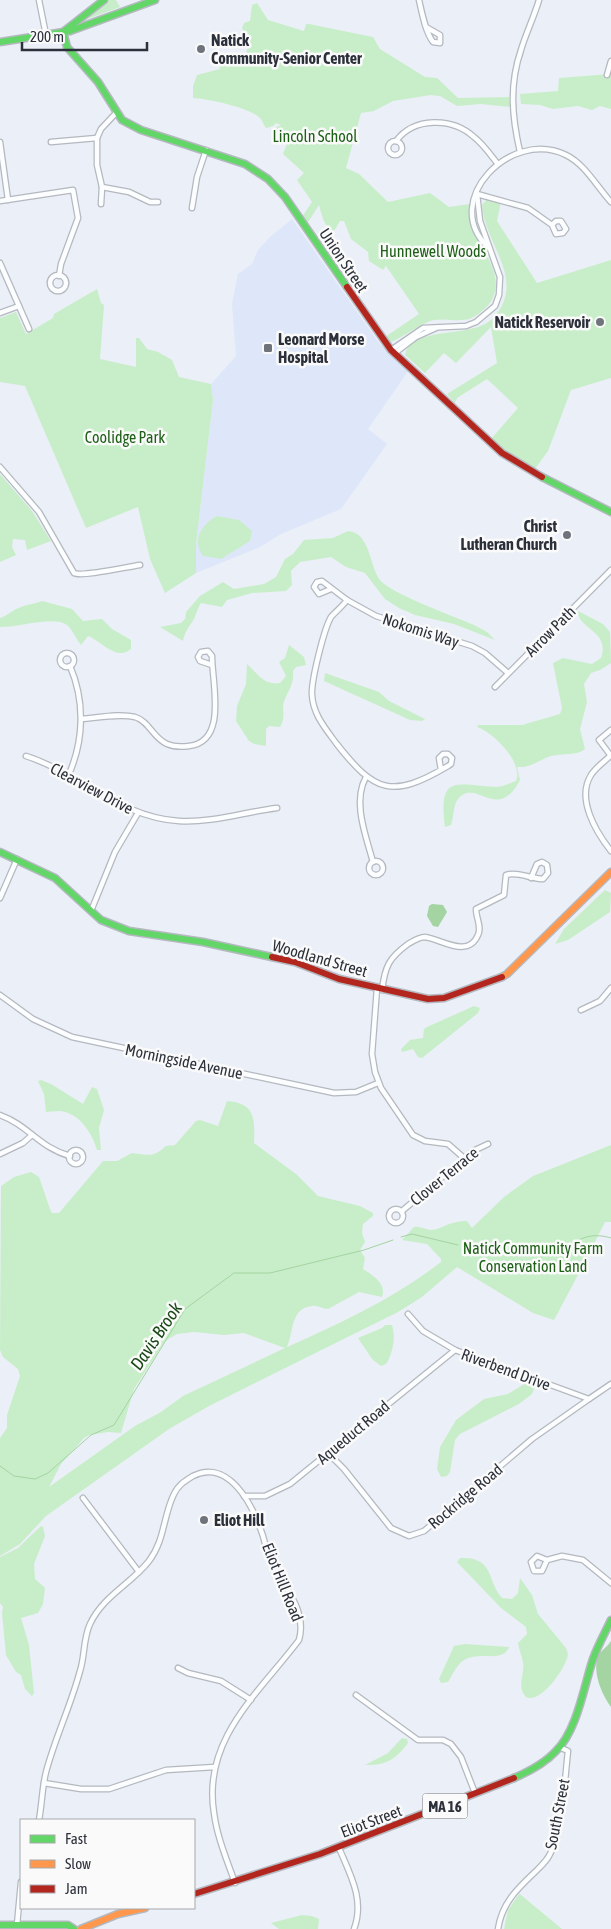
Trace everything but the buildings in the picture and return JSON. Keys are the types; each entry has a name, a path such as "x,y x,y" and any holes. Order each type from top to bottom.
{"street":[{"path":"39,0 46,35"},
{"path":"62,32 104,0"},
{"path":"0,42 62,32 155,0"},
{"path":"419,0 426,26"},
{"path":"520,152 513,116 513,82 520,53 539,0"},
{"name":"Union Street","path":"62,32 67,48 98,82 116,113 135,127 251,167 277,188 393,351 496,449 536,474 611,512"},
{"path":"607,75 611,61"},
{"path":"101,204 102,187 97,165 97,138 101,129 116,113"},
{"path":"396,141 409,129 423,124 443,122 460,128 473,136 497,164"},
{"path":"51,142 97,138"},
{"path":"0,142 8,200"},
{"path":"192,208 197,176 206,150"},
{"path":"393,351 416,337 438,327 466,326 476,322 495,306 499,295 500,277 478,215 477,194 484,177 497,164 520,152 544,150 567,155 580,165 611,202"},
{"path":"102,187 129,192 150,202 158,202"},
{"path":"0,201 73,190 78,218 61,264 59,276"},
{"path":"477,194 524,206 552,225"},
{"path":"0,263 29,329"},
{"path":"0,313 18,306"},
{"path":"0,467 39,512 74,573 85,575 101,570 140,565"},
{"name":"Arrow Path","path":"605,575 611,564"},
{"name":"Arrow Path","path":"495,688 611,570"},
{"name":"Nokomis Way","path":"332,589 347,600 382,618 476,648 508,673"},
{"path":"347,600 329,622 315,673 312,696 314,707 322,723 352,764 366,777 385,786 402,787 418,783 441,770"},
{"path":"81,719 131,716 143,721 158,738 170,745 184,747 200,744 210,736 215,724 212,665"},
{"path":"69,774 77,752 81,719 78,692 70,666"},
{"path":"611,730 598,740 611,756 590,776 586,797 590,813 611,851"},
{"name":"Clearview Drive","path":"26,756 69,774 138,813 170,820 198,821 277,808"},
{"path":"366,777 361,789 361,808 373,862"},
{"path":"91,911 115,852 138,813"},
{"name":"Woodland Street","path":"0,852 59,880 106,923 129,931 203,942 295,962 334,977 380,989 434,999 499,979 516,967 611,872"},
{"path":"0,898 17,859"},
{"path":"464,1158 450,1145 425,1141 413,1135 378,1083 372,1054 380,989 387,965 394,954 413,941 424,937 455,947 470,944 476,939 480,930 476,909 504,895 506,875 513,874 531,878 546,878 549,870 547,865 542,862 537,864 531,878"},
{"path":"581,1010 600,1001 611,988"},
{"name":"Morningside Avenue","path":"0,994 25,1014 49,1028 92,1042 334,1093 356,1092 378,1083"},
{"path":"0,1115 16,1122 46,1147 70,1156"},
{"path":"0,1154 23,1143 32,1135"},
{"name":"Clover Terrace","path":"402,1211 464,1158 478,1148 488,1144"},
{"name":"Riverbend Drive","path":"408,1314 424,1331 455,1350 589,1399"},
{"name":"Aqueduct Road","path":"244,1496 256,1497 274,1493 290,1484 455,1350"},
{"path":"589,1399 611,1384"},
{"name":"Rockridge Road","path":"329,1454 344,1469 391,1528 402,1534 417,1535 438,1520 532,1439 589,1399"},
{"name":"Eliot Hill Road","path":"39,1819 44,1783 81,1670 85,1638 91,1623 99,1608 139,1572 158,1548 174,1493 182,1482 200,1473 209,1472 231,1481 244,1496 259,1520 268,1556 292,1598 301,1627 299,1640 227,1732 215,1767 212,1790 214,1812 235,1883"},
{"path":"83,1498 139,1572"},
{"path":"547,1560 562,1556 583,1560 611,1583"},
{"name":"Eliot Street","path":"195,1894 235,1883 339,1848 525,1773 559,1747 571,1728 594,1656 611,1620"},
{"path":"178,1668 188,1673 221,1681 251,1700"},
{"path":"356,1695 418,1740 443,1740 451,1744 461,1757 475,1793"},
{"name":"South Street","path":"498,1929 503,1908 508,1900 543,1864 553,1848 565,1785 568,1751 559,1747"},
{"path":"44,1783 81,1789 109,1789 166,1770 215,1767"},
{"path":"339,1848 359,1903 358,1920 354,1929"},
{"path":"17,1925 20,1893"},
{"path":"81,1929 118,1914 140,1909"},
{"path":"0,1925 68,1926 74,1929"}],"shaded area":[{"path":"292,219 379,343 409,370 368,429 387,444 341,509 281,534 260,547 196,573 196,544 213,400 211,384 236,356 232,304 238,274 252,264 258,250 270,237"},
{"path":"432,904 443,905 447,912 438,927 433,926 427,916 429,906"},
{"path":"611,1641 611,1707 598,1681 596,1666 600,1653"}],"green space":[{"path":"109,0 116,0 120,7 82,21"},
{"name":"Lincoln School","path":"257,3 268,20 304,31 306,24 309,24 373,37 380,49 425,77 437,78 458,98 509,97 510,107 481,104 457,106 440,96 431,95 393,101 374,111 361,113 346,168 359,174 388,202 430,193 449,207 470,204 474,227 492,268 496,285 490,303 478,314 465,320 434,320 389,342 385,337 419,314 386,266 383,270 369,261 368,252 351,239 344,221 340,221 334,231 330,229 323,220 319,205 307,224 302,217 312,202 297,180 304,173 283,154 287,144 273,129 281,125 276,123 266,128 260,118 247,110 218,102 193,98 193,86 197,75 220,69 219,58 244,62 248,46 242,28 244,23 250,21 252,5"},
{"path":"611,74 611,109 600,106 592,110 578,106 553,109 540,105 521,104 520,94 558,91 559,78"},
{"name":"Hunnewell Woods","path":"487,199 501,201 497,221 537,283 611,260 611,378 571,390 548,451 535,469 515,458 491,439 518,408 487,379 457,398 455,403 447,394 497,363 491,327 456,363 444,353 425,373 405,355 410,346 418,340 483,325 492,319 502,305 506,291 506,277 485,220 482,205"},
{"name":"Coolidge Park","path":"97,289 101,303 104,305 100,359 136,367 136,338 139,338 147,349 158,352 172,360 179,377 211,384 213,400 196,544 196,573 165,593 150,559 138,507 86,528 25,386 0,382 0,318 16,312 26,334 53,318 54,314"},
{"path":"0,474 32,511 51,541 27,550 25,540 13,539 12,547 16,555 0,562"},
{"path":"217,516 239,520 252,531 250,541 221,559 203,556 198,544 198,538 203,528"},
{"path":"348,531 356,533 361,538 376,574 386,586 409,598 474,625 487,632 495,640 454,624 415,615 399,608 385,599 365,573 346,567 331,557 300,562 291,571 292,585 286,591 252,593 227,600 222,607 201,603 183,641 160,627 181,623 185,619 186,612 200,596 223,582 234,589 264,584 276,577 285,559 293,554 304,540 333,538"},
{"path":"42,601 72,609 83,621 102,619 112,629 131,640 131,649 126,652 114,652 88,636 81,645 69,627 61,622 53,621 0,627 0,618 18,608"},
{"path":"578,611 603,624 610,632 611,663 591,673 584,684 587,702 580,729 585,749 578,753 551,756 531,765 517,767 520,780 512,793 503,798 495,800 472,793 465,794 456,802 451,825 445,827 444,798 448,790 453,786 499,787 516,781 516,766 511,757 491,735 477,727 478,725 522,725 560,714 562,708 553,663 563,658 592,664 601,658 603,649 601,642 598,636 579,617"},
{"path":"289,645 304,657 306,665 296,667 293,671 292,682 284,702 282,724 280,727 269,726 266,729 266,746 254,744 249,741 236,721 237,706 246,684 247,664 265,681 280,683 286,676 279,662 285,658"},
{"path":"325,673 379,692 389,701 425,719 422,721 410,720 324,681"},
{"path":"605,890 611,893 610,912 568,940 555,944 564,929"},
{"path":"474,1006 480,1008 478,1013 422,1058 418,1057 413,1049 402,1052 401,1049 410,1040 423,1038 424,1029 427,1027"},
{"path":"41,1080 83,1104 92,1087 97,1089 104,1110 99,1128 101,1150 97,1150 93,1138 86,1127 71,1114 63,1111 46,1112 44,1094 38,1081"},
{"name":"Natick Community Farm Conservation Land","path":"227,1101 243,1105 251,1113 253,1119 254,1143 296,1174 318,1196 360,1206 373,1213 373,1216 363,1224 362,1233 365,1242 360,1250 365,1258 363,1269 381,1284 382,1297 359,1292 328,1309 314,1306 305,1308 296,1316 287,1347 347,1319 386,1298 441,1262 441,1259 427,1244 402,1240 414,1227 434,1230 456,1222 467,1221 472,1228 504,1197 533,1176 611,1145 611,1222 605,1222 585,1261 584,1268 579,1273 554,1320 533,1313 457,1267 422,1297 398,1312 209,1406 169,1429 46,1516 20,1544 0,1556 0,1438 7,1428 7,1415 20,1376 18,1369 3,1357 0,1350 1,1186 14,1177 31,1172 39,1177 52,1213 59,1213 103,1161 117,1161 132,1153 154,1154 166,1146 175,1145 196,1121 200,1120 218,1126","holes":["194,1332 224,1335 244,1333 285,1348 183,1396 161,1412 135,1426 49,1487 61,1464 84,1438 89,1435 108,1432 121,1433 134,1389 165,1341 177,1334"]},
{"path":"385,1325 392,1325 394,1340 386,1364 381,1366 372,1359 358,1338"},
{"path":"526,1383 531,1383 534,1389 532,1394 519,1404 460,1434 455,1440 450,1472 447,1476 441,1477 437,1469 440,1447 456,1420 484,1399 508,1394"},
{"path":"41,1526 45,1536 34,1564 35,1579 45,1588 43,1604 38,1613 21,1618 29,1645 34,1693 32,1696 25,1689 21,1675 16,1672 6,1655 3,1607 0,1603 0,1557 18,1548"},
{"path":"460,1558 471,1558 485,1566 497,1592 502,1598 512,1599 518,1593 520,1578 532,1595 538,1614 566,1648 568,1654 563,1667 552,1683 538,1695 532,1698 526,1697 521,1685 523,1663 518,1643 527,1634 526,1627 501,1608 457,1562"},
{"path":"465,1644 509,1647 501,1655 477,1656 464,1660 457,1667 448,1682 441,1683 439,1679 454,1646"},
{"path":"402,1738 407,1739 408,1743 395,1757 385,1763 365,1765 388,1753"},
{"path":"519,1894 562,1929 504,1929 508,1910"},
{"path":"302,1915 319,1919 318,1929 279,1929 271,1923"}],"waterway":[{"name":"Davis Brook","path":"401,1237 412,1234 458,1245"},
{"name":"Davis Brook","path":"466,1253 486,1253 534,1245 569,1247 578,1240 589,1236 611,1238"},
{"name":"Davis Brook","path":"0,1466 14,1476 35,1479 48,1473 91,1435 114,1425 185,1309 234,1273 270,1273 364,1250 393,1240"}],"traffic: fast":[{"path":"63,32 104,0"},
{"path":"0,42 70,31 155,0"},
{"path":"63,32 67,47 98,82 122,120 141,130 245,164 268,179 285,197 347,287"},
{"path":"542,477 611,512"},
{"path":"0,852 55,878 101,920 129,931 203,942 272,957"},
{"path":"514,1778 542,1763 563,1742 575,1720 595,1654 611,1620"},
{"path":"0,1925 68,1925 74,1929"}],"traffic: slow":[{"path":"502,977 611,872"},
{"path":"81,1929 118,1914 140,1909"}],"traffic: jam":[{"path":"347,287 391,350 502,453 542,477"},
{"path":"272,957 295,962 339,979 428,999 444,998 502,977"},
{"path":"195,1894 320,1854 514,1778"}],"place":[{"name":"Natick Community-Senior Center","path":"201,49"},
{"name":"Natick Reservoir","path":"600,322"},
{"name":"Leonard Morse Hospital","path":"268,348"},
{"name":"Christ Lutheran Church","path":"567,535"},
{"name":"Eliot Hill","path":"204,1520"}]}
